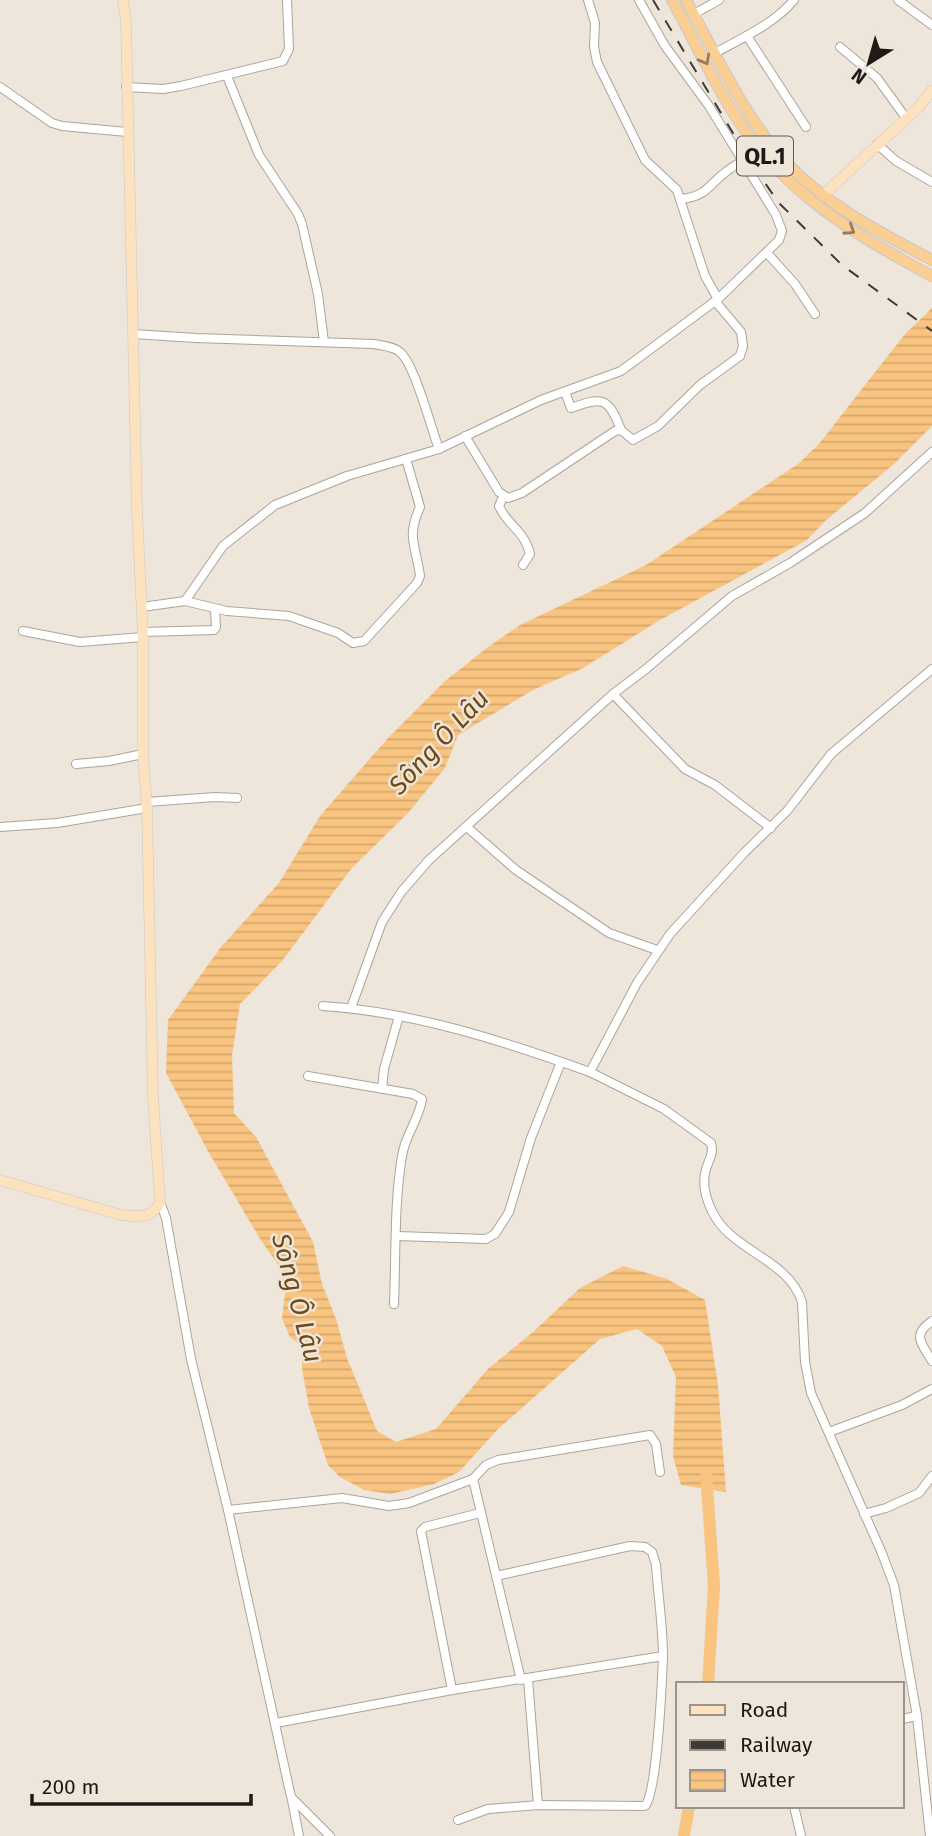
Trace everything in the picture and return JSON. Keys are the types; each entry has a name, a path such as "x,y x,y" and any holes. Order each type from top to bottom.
{"highway":[{"name":"QL.1","path":"679,1 694,14 747,110 782,158 823,195 867,225 932,260"},
{"name":"QL.1","path":"679,1 736,117 760,151 800,193 831,217 932,276"},
{"path":"736,117 747,110"}],"main road":[{"path":"0,1180 121,1215 150,1215 156,1211 160,1202 153,1096 147,805 143,754 143,635 123,0"},
{"path":"823,195 906,118 932,90"}],"street":[{"path":"126,87 163,89 283,61 289,49 288,0"},
{"path":"565,392 571,408 594,399 603,402 614,415 621,430 633,440 651,431 669,417 700,385 740,356 743,346 741,331 716,300 705,276 677,190 645,160 597,62 594,47 595,23 588,0"},
{"path":"185,601 223,546 275,505 347,476 439,449 500,418 621,371 716,300 779,240 781,226 709,106 666,46 639,0"},
{"path":"694,14 719,0"},
{"path":"715,53 783,12 794,0"},
{"path":"898,0 932,25"},
{"path":"747,36 806,127"},
{"path":"840,47 877,78 906,118"},
{"path":"227,76 259,155 302,224 318,294 324,342"},
{"path":"0,87 62,127 127,132"},
{"path":"877,144 896,161 932,182"},
{"path":"681,199 708,190 727,171 760,151"},
{"path":"767,253 795,284 815,314"},
{"path":"133,334 374,344 390,347 401,353 422,395 439,449"},
{"path":"465,436 503,496 508,498 522,493 615,431 621,430"},
{"path":"351,1008 376,937 390,908 422,868 612,694 646,669 732,596 790,563 865,513 932,452"},
{"path":"142,607 185,601 215,609 289,616 338,633 353,643 367,639 417,583 420,576 412,534 413,521 420,507 406,460"},
{"path":"503,496 499,506 502,513 519,531 529,549 530,554 523,565"},
{"path":"23,631 80,642 214,630 215,609"},
{"path":"590,1072 657,950 721,877 794,803 831,754 932,669"},
{"path":"612,694 685,769 715,785 771,828"},
{"path":"76,764 143,754"},
{"path":"0,827 57,823 147,805 215,796 237,798"},
{"path":"468,828 509,865 609,933 657,950"},
{"path":"323,1006 399,1016 484,1036 590,1072 664,1109 711,1143 712,1154 704,1180 716,1219 789,1278 798,1290 802,1302 806,1376 811,1393 894,1585 917,1716 930,1836"},
{"path":"382,1089 384,1069 399,1016"},
{"path":"397,1236 486,1239 495,1234 509,1212 531,1138 561,1062"},
{"path":"308,1076 413,1094 422,1099 420,1111 406,1139 402,1155 397,1200 394,1304"},
{"path":"160,1202 166,1218 191,1359 228,1510 299,1836"},
{"path":"932,1321 923,1326 919,1335 932,1362"},
{"path":"829,1432 895,1408 932,1389"},
{"path":"228,1510 342,1498 389,1506 408,1503 473,1479 486,1465 498,1460 650,1435 656,1444 660,1472"},
{"path":"864,1514 886,1508 919,1493 932,1476"},
{"path":"473,1479 524,1679 538,1805"},
{"path":"452,1690 421,1531 425,1527 480,1513"},
{"path":"458,1820 488,1810 538,1805 648,1805 654,1779 663,1656 656,1565 652,1552 645,1547 630,1546 496,1576"},
{"path":"276,1723 452,1690 663,1656"},
{"path":"904,1719 917,1716"},
{"path":"291,1797 330,1836"},
{"path":"794,1808 801,1836"}],"water":[{"path":"932,308 932,426 894,464 825,521 807,540 660,620 583,668 533,690 458,735 445,768 408,813 351,869 282,961 240,1004 232,1055 234,1113 256,1137 313,1242 322,1284 347,1358 377,1431 396,1442 436,1429 488,1369 580,1288 623,1266 667,1279 705,1300 718,1385 726,1492 681,1485 673,1456 676,1377 662,1346 637,1329 600,1339 498,1429 459,1472 434,1484 390,1494 364,1490 340,1477 328,1465 309,1408 302,1368 302,1346 290,1337 282,1318 285,1294 282,1270 262,1242 209,1153 166,1073 168,1020 221,947 279,883 320,816 388,738 444,682 520,625 646,565 798,464 818,445 905,334"}],"waterway":[{"name":"Sông Ô Lâu","path":"706,1473 714,1586 708,1682"},
{"name":"Sông Ô Lâu","path":"684,1836 689,1808"}],"railway":[{"path":"653,0 748,158 778,202 842,265 932,331"}]}
